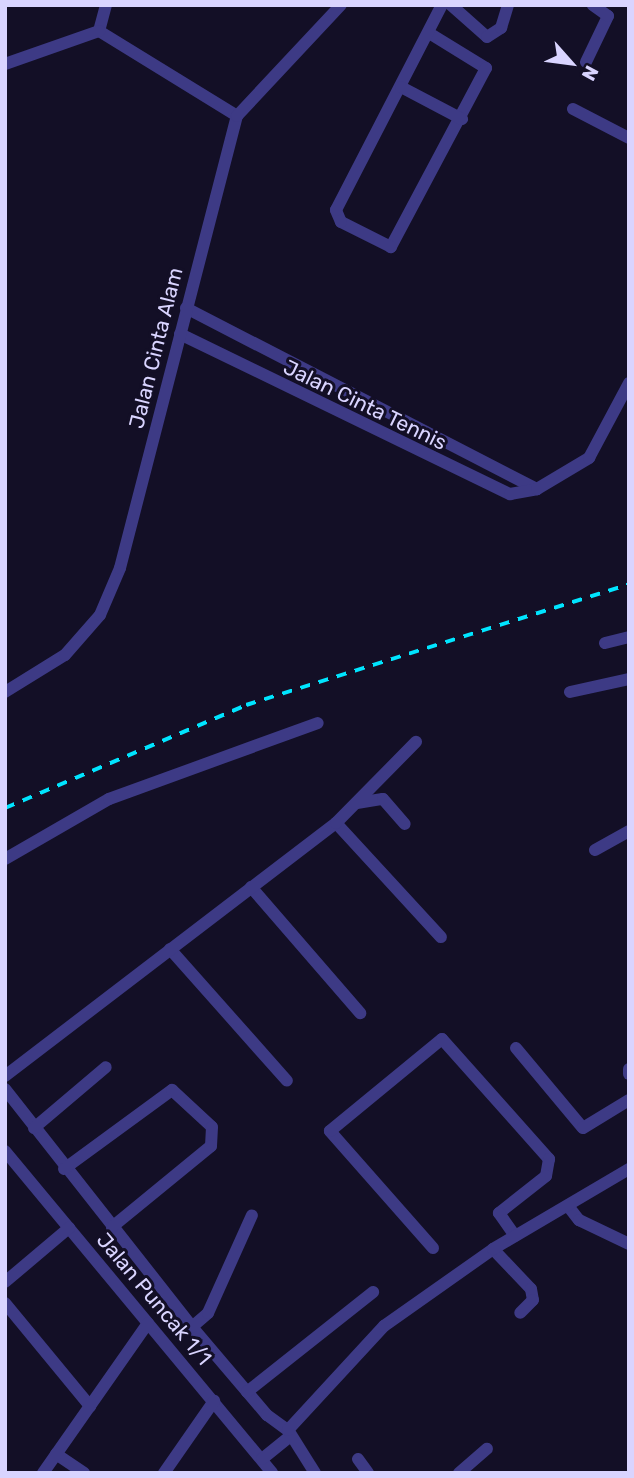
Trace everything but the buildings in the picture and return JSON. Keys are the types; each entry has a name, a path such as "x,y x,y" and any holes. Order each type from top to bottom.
{"street":[{"path":"99,31 106,5"},
{"name":"Jalan Cinta Alam","path":"5,692 65,655 100,615 120,568 237,116 341,5"},
{"path":"429,33 486,68 396,242 384,245 341,222 336,210 442,5"},
{"path":"451,5 487,37 501,28 508,5"},
{"path":"586,62 608,16 593,5"},
{"path":"5,64 99,31"},
{"path":"99,31 237,116"},
{"path":"401,87 461,119"},
{"path":"573,109 629,138"},
{"name":"Jalan Cinta Tennis","path":"186,309 537,489"},
{"name":"Jalan Cinta Tennis","path":"180,334 485,486 510,494 537,489 589,458 629,383"},
{"path":"485,486 494,467"},
{"path":"605,643 629,637"},
{"path":"570,692 629,679"},
{"path":"5,859 109,799 318,723"},
{"path":"5,1076 336,823 416,742"},
{"path":"357,803 383,799 405,824"},
{"path":"336,823 441,937"},
{"path":"595,849 629,831"},
{"path":"251,887 360,1013"},
{"path":"170,949 286,1081"},
{"path":"433,1248 330,1131 442,1039 549,1159 546,1176 499,1213 515,1236"},
{"path":"516,1048 583,1128 629,1100"},
{"path":"34,1128 106,1067"},
{"path":"5,1089 64,1169 247,1392 288,1434 315,1473"},
{"path":"64,1169 172,1090 212,1128 211,1146 112,1227"},
{"name":"Jalan Puncak 1/1","path":"5,1151 272,1473"},
{"path":"262,1459 288,1434 384,1326 493,1249 626,1176"},
{"path":"568,1206 579,1220 629,1244"},
{"path":"192,1326 208,1313 251,1216"},
{"path":"5,1282 69,1228"},
{"path":"493,1249 531,1289 533,1300 520,1313"},
{"path":"247,1392 373,1292"},
{"path":"5,1303 90,1406"},
{"path":"43,1473 148,1323"},
{"path":"164,1473 214,1401"},
{"path":"458,1473 487,1449"},
{"path":"56,1454 84,1473"},
{"path":"358,1460 368,1473"}],"railway":[{"path":"5,808 246,705 629,584"}]}
